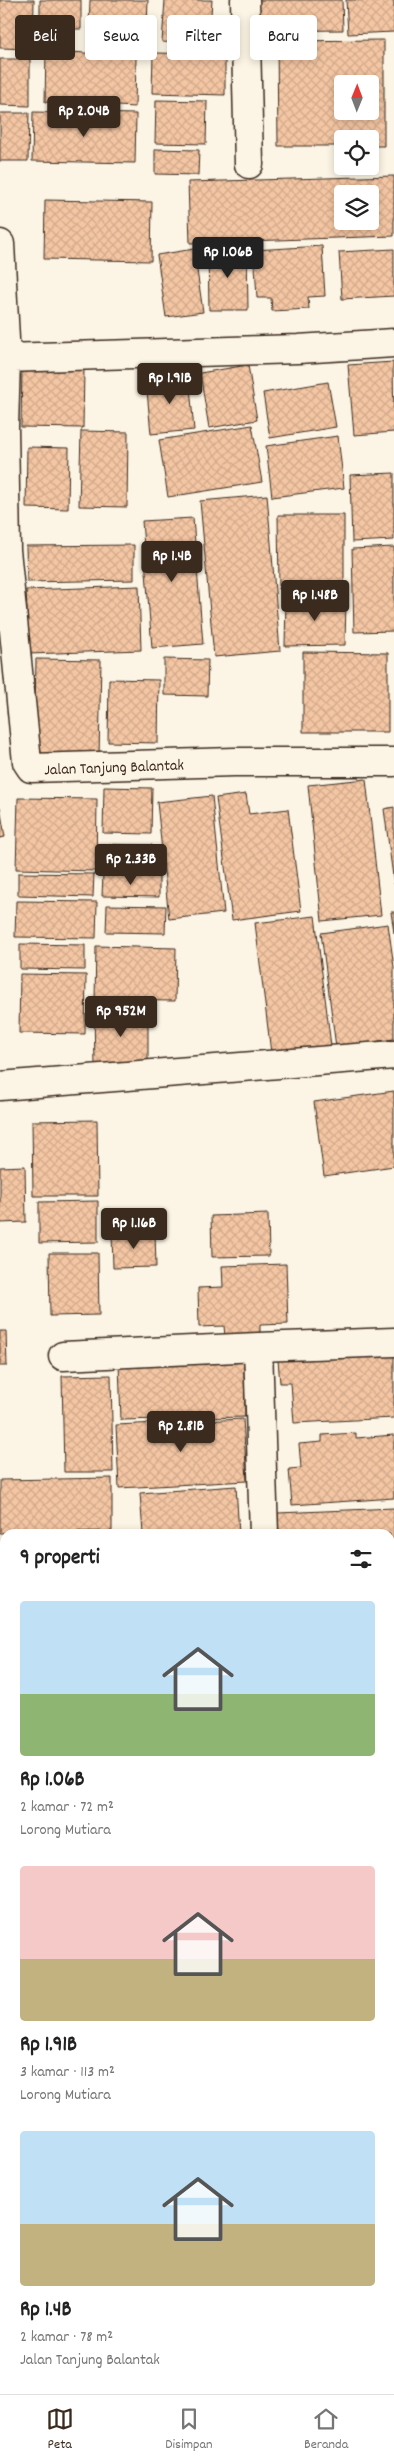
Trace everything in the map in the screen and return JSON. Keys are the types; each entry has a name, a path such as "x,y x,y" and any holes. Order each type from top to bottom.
{"street":[{"path":"245,0 249,164"},
{"name":"Jalan Tanjung Balantak","path":"0,247 6,358 4,427 6,550 27,762 31,768 234,762 394,762"},
{"path":"6,358 298,349 394,343"},
{"path":"0,1086 394,1055"},
{"path":"63,1356 394,1342"},
{"path":"258,1347 264,1529"}],"building":[{"path":"0,0 34,0 34,15 15,15 15,48 0,48"},
{"path":"40,0 81,0 81,29 75,29 75,15 40,15"},
{"path":"90,0 148,0 147,15 89,15"},
{"path":"165,0 212,0 211,15 167,15 167,42 162,42"},
{"path":"249,0 342,0 343,30 317,30 317,15 250,15 249,31"},
{"path":"346,0 394,0 394,32 348,34"},
{"path":"384,40 384,146 379,146 379,130 334,130 334,146 278,146 277,60 317,60 317,41"},
{"path":"75,52 85,53 85,60 136,60 135,107 45,102 46,60 75,60"},
{"path":"157,53 167,53 167,60 225,60 225,95 152,93 153,60 157,60"},
{"path":"0,59 30,60 30,106 0,105"},
{"path":"156,100 207,101 206,144 155,143"},
{"path":"33,112 136,114 135,163 32,161"},
{"path":"0,113 29,113 28,161 0,161"},
{"path":"155,149 199,150 198,175 155,174"},
{"path":"394,176 394,236 190,243 188,182"},
{"path":"45,200 152,202 151,261 44,259"},
{"path":"322,246 325,296 308,297 309,309 272,311 271,298 257,298 254,250"},
{"path":"247,247 248,310 209,310 208,248"},
{"path":"194,249 203,312 166,317 157,255"},
{"path":"394,249 394,296 342,299 339,252"},
{"path":"393,362 394,432 354,435 348,365"},
{"path":"248,365 257,420 209,428 200,373"},
{"path":"22,368 84,369 83,428 21,427"},
{"path":"189,377 194,430 151,434 146,380"},
{"path":"328,382 336,427 270,438 263,393"},
{"path":"252,425 262,482 168,497 159,440"},
{"path":"81,431 128,432 127,507 79,506"},
{"path":"338,436 344,488 272,497 266,446"},
{"path":"27,447 69,448 68,509 26,508"},
{"path":"394,473 394,540 352,542 350,475"},
{"path":"267,495 280,651 214,657 200,501"},
{"path":"278,515 344,515 344,589 279,589"},
{"path":"193,518 203,644 152,648 142,521"},
{"path":"134,545 134,580 27,582 26,546"},
{"path":"394,547 394,631 354,632 352,549"},
{"path":"139,586 141,650 29,654 26,590"},
{"path":"286,599 346,599 345,645 285,646"},
{"path":"303,652 388,653 388,732 303,732"},
{"path":"36,659 101,660 99,757 34,756"},
{"path":"164,659 208,660 207,696 164,695"},
{"path":"109,679 159,680 158,743 108,742"},
{"path":"366,779 381,915 322,921 308,785"},
{"path":"104,787 152,788 151,834 103,833"},
{"path":"246,794 249,814 288,809 301,911 232,920 216,798"},
{"path":"212,796 224,913 169,919 157,802"},
{"path":"18,798 97,799 96,871 16,869"},
{"path":"0,807 5,837 0,838"},
{"path":"394,807 394,884 384,809"},
{"path":"97,844 152,845 152,870 97,869"},
{"path":"18,873 94,874 93,897 18,895"},
{"path":"103,874 159,875 159,897 102,896"},
{"path":"16,901 97,902 96,938 15,937"},
{"path":"107,905 166,906 165,933 106,932"},
{"path":"391,912 394,912 394,933"},
{"path":"315,916 331,1046 271,1053 255,923"},
{"path":"388,924 394,967 394,1039 336,1047 321,933"},
{"path":"20,944 85,945 85,970 20,969"},
{"path":"96,946 176,948 175,1001 95,1000"},
{"path":"20,974 86,975 85,1034 19,1033"},
{"path":"148,1007 148,1068 95,1068 94,1008"},
{"path":"394,1091 394,1166 324,1176 314,1102"},
{"path":"97,1120 98,1196 33,1196 32,1121"},
{"path":"25,1166 26,1222 0,1223 0,1167"},
{"path":"98,1201 98,1242 39,1243 39,1202"},
{"path":"268,1214 269,1256 212,1257 211,1216"},
{"path":"155,1232 156,1267 113,1268 112,1233"},
{"path":"49,1253 98,1253 99,1315 50,1316"},
{"path":"286,1264 288,1324 260,1325 260,1335 225,1336 224,1326 199,1327 198,1288 223,1287 222,1266"},
{"path":"0,1331 6,1331 7,1366 0,1366"},
{"path":"394,1353 394,1418 294,1423 291,1383 280,1383 278,1360"},
{"path":"244,1361 245,1417 121,1420 119,1364"},
{"path":"111,1375 113,1472 64,1472 62,1376"},
{"path":"243,1419 247,1481 119,1488 116,1425"},
{"path":"356,1433 356,1438 394,1435 394,1498 292,1505 289,1469 301,1468 299,1444 322,1442 322,1435"},
{"path":"112,1478 112,1529 0,1529 0,1480"},
{"path":"236,1486 239,1529 143,1529 140,1493"},
{"path":"394,1508 394,1529 279,1529 278,1513"}]}
